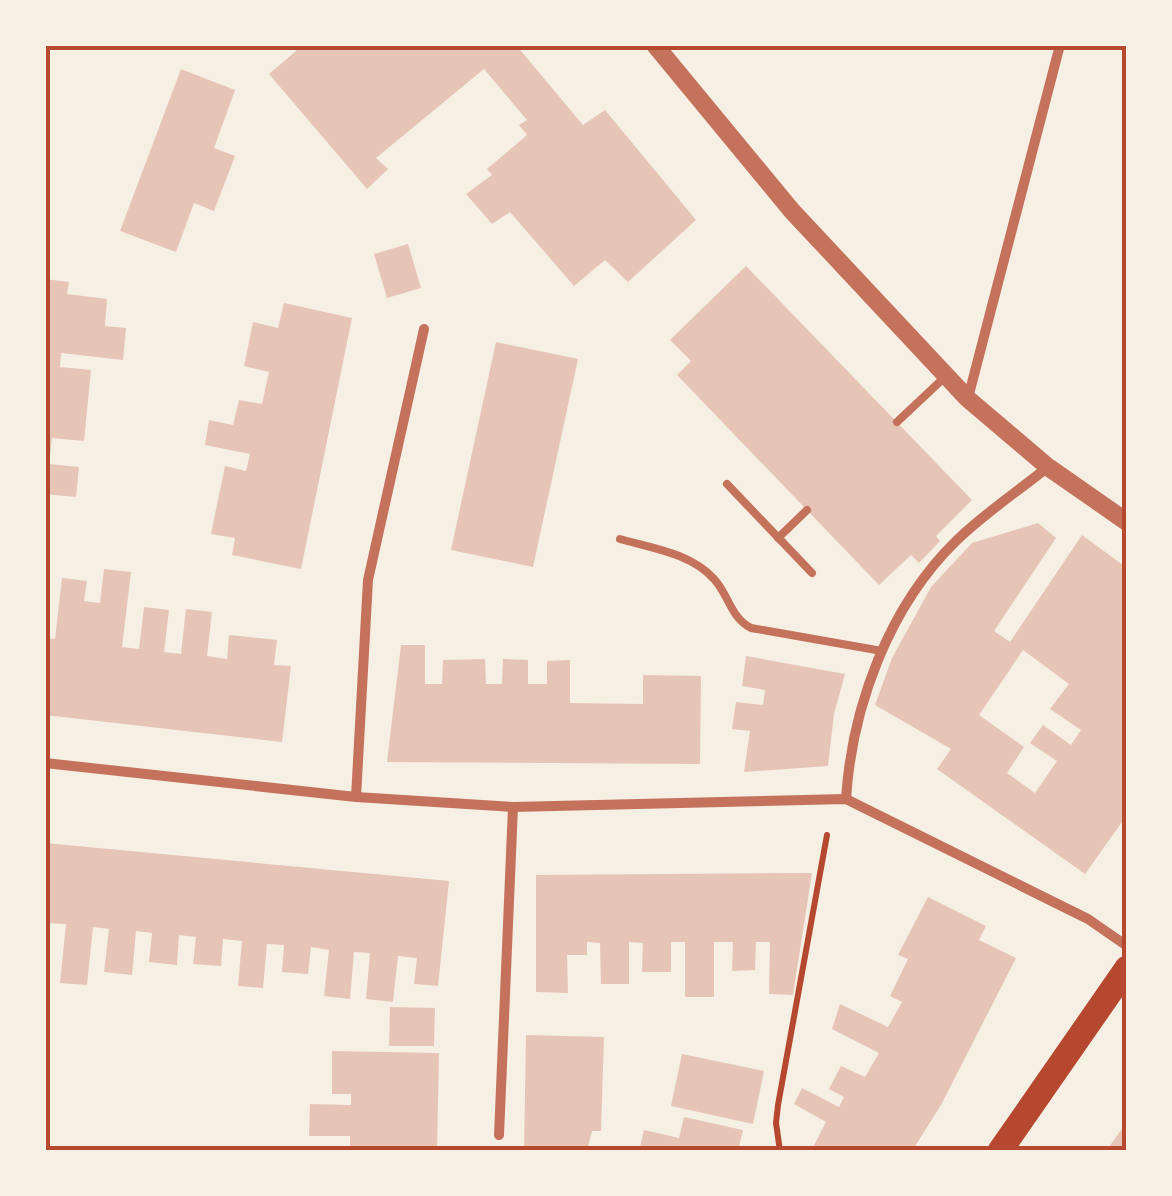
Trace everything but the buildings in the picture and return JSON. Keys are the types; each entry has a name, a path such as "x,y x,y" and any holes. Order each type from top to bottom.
{"main road":[{"path":"1000,1151 1127,968"}],"street":[{"path":"655,45 792,211 968,399 1048,467 1127,522"},
{"path":"968,399 1060,45"},
{"path":"356,797 368,580 424,329"},
{"path":"846,799 861,714 882,651 916,590 958,539 1048,467"},
{"path":"45,762 356,797 513,806 846,799 1088,920 1127,946"},
{"path":"498,1135 513,806"}],"lane":[{"path":"897,422 946,376"},
{"path":"726,484 812,573"},
{"path":"778,538 807,510"},
{"path":"620,539 693,563 713,578 734,615 751,628 882,651"}],"path":[{"path":"780,1151 778,1104 834,799"}]}
